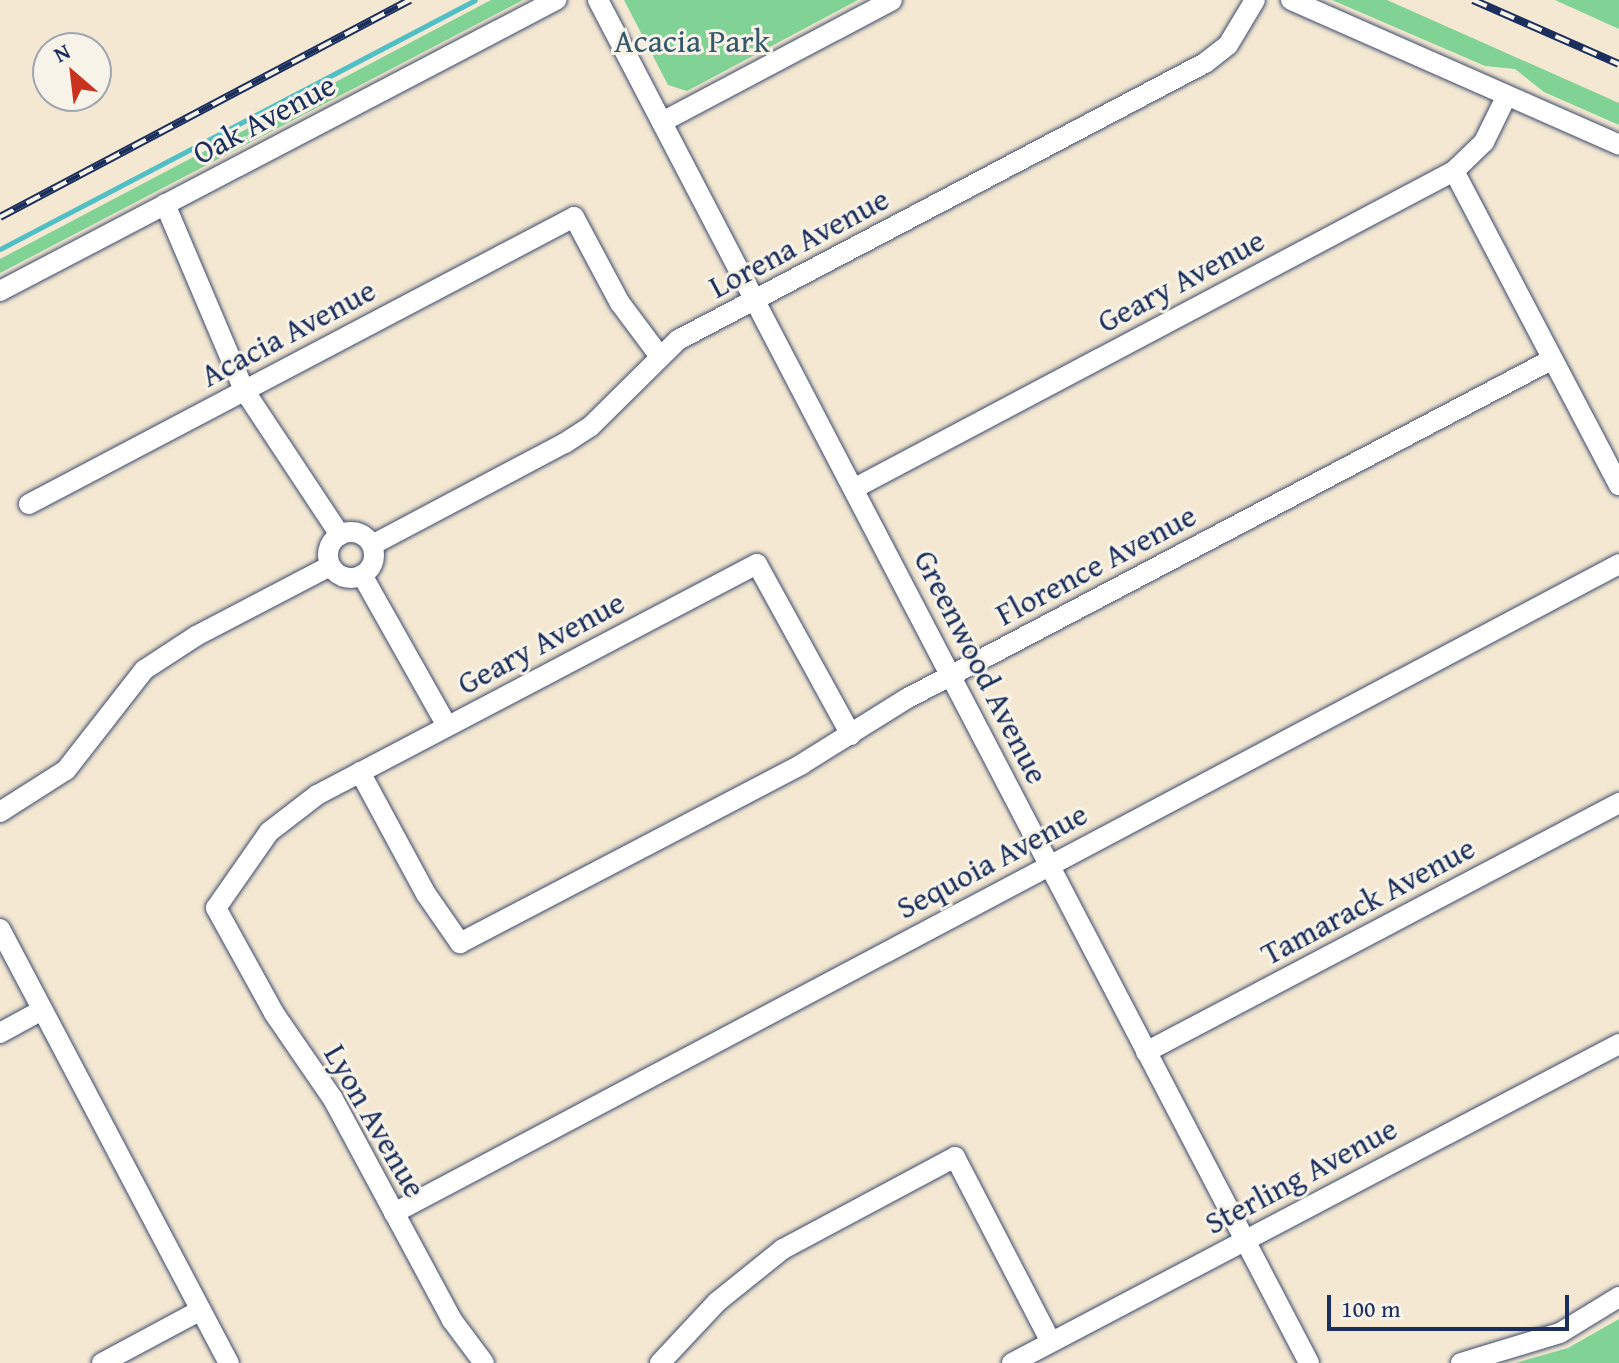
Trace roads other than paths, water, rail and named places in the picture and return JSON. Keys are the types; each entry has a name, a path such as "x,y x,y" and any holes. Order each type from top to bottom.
{"street":[{"name":"Oak Avenue","path":"0,291 556,0"},
{"name":"Greenwood Avenue","path":"598,0 757,299 1309,1363"},
{"path":"662,122 892,0"},
{"name":"Lorena Avenue","path":"372,545 565,443 611,407 658,354 1205,63 1228,45 1255,0"},
{"path":"1291,0 1619,145"},
{"name":"Geary Avenue","path":"855,488 1454,171 1484,142 1506,97"},
{"path":"1454,171 1551,360 1614,460 1619,485"},
{"path":"165,204 244,390 340,535"},
{"name":"Acacia Avenue","path":"29,504 574,217 620,303 658,354"},
{"name":"Florence Avenue","path":"360,772 426,894 460,943 851,735 952,675 1551,360"},
{"path":"360,534 372,545 372,564 362,575 341,576 330,566 329,546 340,535 360,534"},
{"name":"Geary Avenue","path":"216,908 251,854 288,814 360,772 757,564 851,735"},
{"name":"Sequoia Avenue","path":"394,1213 1619,564"},
{"path":"0,812 66,770 144,670 196,636 330,566"},
{"path":"362,575 447,726"},
{"name":"Tamarack Avenue","path":"1146,1052 1619,803"},
{"name":"Lyon Avenue","path":"216,908 274,1013 333,1099 452,1320 484,1363"},
{"path":"0,929 229,1363"},
{"path":"0,1033 42,1010"},
{"name":"Sterling Avenue","path":"1012,1363 1619,1044"},
{"path":"660,1363 717,1302 783,1249 955,1157 1051,1342"},
{"path":"1461,1363 1560,1333 1619,1297"},
{"path":"102,1363 201,1310"}],"waterway":[{"path":"0,249 475,0"}],"railway":[{"path":"0,217 410,0"},
{"path":"1473,0 1619,64"}],"park label":[{"name":"Acacia Park","path":"692,41"}]}
